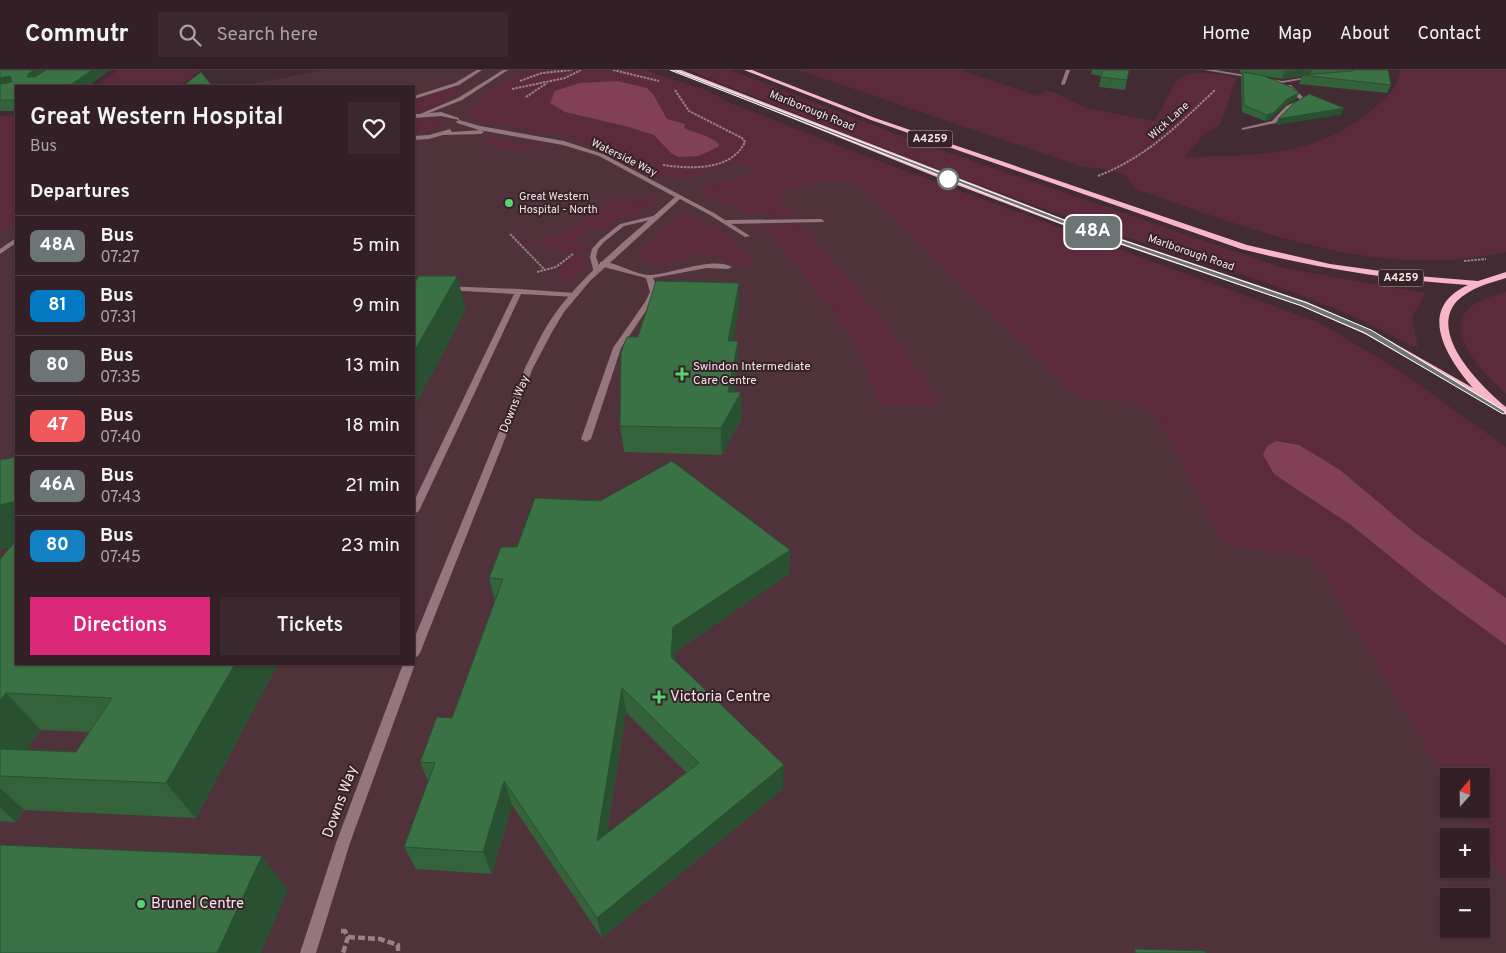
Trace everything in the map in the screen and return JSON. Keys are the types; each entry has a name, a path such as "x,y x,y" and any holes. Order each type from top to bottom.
{"main road":[{"name":"Marlborough Road","path":"676,70 1063,222 1304,304 1368,332 1446,378 1493,402"},
{"name":"Marlborough Road","path":"747,70 873,119 1244,247 1295,260 1357,272 1406,279 1475,283"},
{"path":"1506,275 1475,283 1459,294 1446,308 1442,322 1443,332 1455,358 1493,402 1506,412"}],"street":[{"path":"415,98 457,84 480,70"},
{"path":"415,116 460,99 506,70"},
{"path":"1063,84 1068,70"},
{"path":"1206,70 1282,82 1324,77"},
{"path":"1244,129 1274,122 1288,107 1303,100 1282,82"},
{"path":"445,134 457,127 458,120 455,110 460,99"},
{"name":"Waterside Way","path":"423,114 441,114 500,132 546,139 588,150 612,160 727,222 747,236"},
{"name":"Waterside Way","path":"415,138 445,134 500,132"},
{"name":"Downs Way","path":"415,647 418,631 543,339 574,295 600,267 679,197"},
{"path":"657,217 622,225 598,245 594,253 600,267 649,276 707,266 728,267"},
{"path":"727,222 821,221"},
{"path":"0,252 15,241"},
{"path":"586,439 617,348 624,334 653,297 654,292 649,276"},
{"path":"434,288 498,289 574,295"},
{"path":"415,509 519,292"},
{"name":"Downs Way","path":"308,953 343,843 410,665"}],"path":[{"path":"516,82 542,73 572,70"},
{"path":"504,90 565,78 581,70"},
{"path":"613,70 644,76 664,83"},
{"path":"526,97 550,81"},
{"path":"656,163 683,168 706,166 728,159 744,146 742,138 689,111 672,87"},
{"name":"Wick Lane","path":"1091,179 1120,167 1157,144 1217,87"},
{"path":"510,234 545,270"},
{"path":"498,289 507,282 556,267 575,253 594,253"},
{"path":"1458,262 1492,258"},
{"path":"348,937 380,939 398,945 398,953"}],"shaded area":[{"path":"118,70 200,70 182,85 97,85"},
{"path":"324,70 644,70 708,91 713,96 1506,485 1506,953 0,953 0,197 15,188 15,665 415,665 415,85 248,85"},
{"path":"530,70 644,70 708,91 722,98 720,99 860,154 1320,323 1394,367 1506,447 1506,883 1490,856 1490,828 1473,828 1467,818 1490,818 1490,768 1440,768 1440,771 1319,567 1306,556 1224,545 1157,416 1126,401 1080,399 858,184 839,182 808,183 781,192 782,200 795,218 741,212 742,208 708,197 700,191 704,187 760,172 737,163 692,178 675,180 659,177 575,138 475,120 470,115 472,107 485,94 504,82"},
{"path":"689,70 730,70 909,139 1283,268 1426,293 1412,317 1418,347 1411,346 1374,326 1336,309 1297,294 995,191 841,132"},
{"path":"798,70 960,70 1038,96 1045,91 1053,92 1086,108 1154,121 1173,86 1186,75 1209,73 1236,79 1220,125 1204,134 1185,157 1236,156 1284,151 1329,137 1351,125 1383,100 1394,88 1400,70 1506,70 1506,252 1458,259 1411,260 1364,256 1317,247 1271,235 1135,189 1125,175 1106,169 1083,167"},
{"path":"617,81 647,88 653,94 667,119 685,124 684,128 711,138 719,144 718,147 698,156 679,157 671,153 654,135 565,112 550,103 555,91 580,83"},
{"path":"454,87 463,88 445,101 415,113 415,101"},
{"path":"15,115 15,221 0,232 0,116"},
{"path":"424,119 440,120 445,124 433,131 415,132 415,122"},
{"path":"489,136 561,151 506,150 485,144"},
{"path":"655,196 655,202 650,208 613,222 610,224 615,225 608,231 591,228 571,243 588,247 587,251 573,251 569,254 542,245 527,247 517,237 522,236 529,243 540,240 561,233 580,223 590,217 606,201 647,200"},
{"path":"683,211 709,225 726,230 724,231 753,263 745,267 724,261 722,257 693,253 681,260 665,264 650,263 644,260 639,255 640,250"},
{"path":"800,224 885,322 930,387 937,402 928,406 880,405 865,364 841,322 772,234 764,231 758,233 752,227"},
{"path":"577,255 585,255 583,264 576,277 566,283 542,284 562,282 564,277 555,269"},
{"path":"1506,292 1506,394 1473,358 1462,335 1461,324 1468,309 1478,302"},
{"path":"1276,441 1299,445 1340,470 1414,532 1506,598 1506,645 1434,592 1351,525 1274,474 1263,455 1267,446"}],"building":[{"path":"0,70 34,70 27,77 35,77 46,70 92,70 70,85 15,85 15,100 0,100 0,84 12,82 10,76 0,78"},
{"path":"1103,70 1129,70 1127,80 1101,77"},
{"path":"1388,70 1391,85 1302,75 1353,71"},
{"path":"201,72 211,85 184,85"},
{"path":"1243,72 1264,76 1291,87 1299,93 1287,99 1273,113 1267,115 1244,105"},
{"path":"1309,94 1344,108 1278,119 1294,103"},
{"path":"419,276 457,276 415,350 415,282"},
{"path":"656,281 739,283 728,341 738,341 728,392 741,392 721,428 620,426 621,352 627,337 638,337"},
{"path":"15,457 15,501 0,505 0,460"},
{"path":"672,461 790,550 673,627 671,657 784,765 597,918 504,781 483,852 404,847 435,763 420,762 437,717 452,718 503,579 489,578 501,547 517,547 535,498 600,501","holes":["622,688 699,763 597,841"]},
{"path":"15,542 15,665 234,665 166,783 0,776 0,749 76,752 112,698 6,693 0,701 0,559"},
{"name":"Brunel Centre","path":"0,845 262,856 217,953 0,953"},
{"path":"1134,949 1205,951 1206,953 1136,953"}],"bus line":[{"name":"48A","path":"672,70 679,71 819,128 1063,222 1304,304 1350,323 1393,345 1446,378 1493,402 1506,412"}],"place":[{"name":"Great Western Hospital - North","path":"509,203"},
{"name":"Swindon Intermediate Care Centre","path":"682,374"},
{"name":"Victoria Centre","path":"659,697"},
{"name":"Brunel Centre","path":"141,904"}]}
